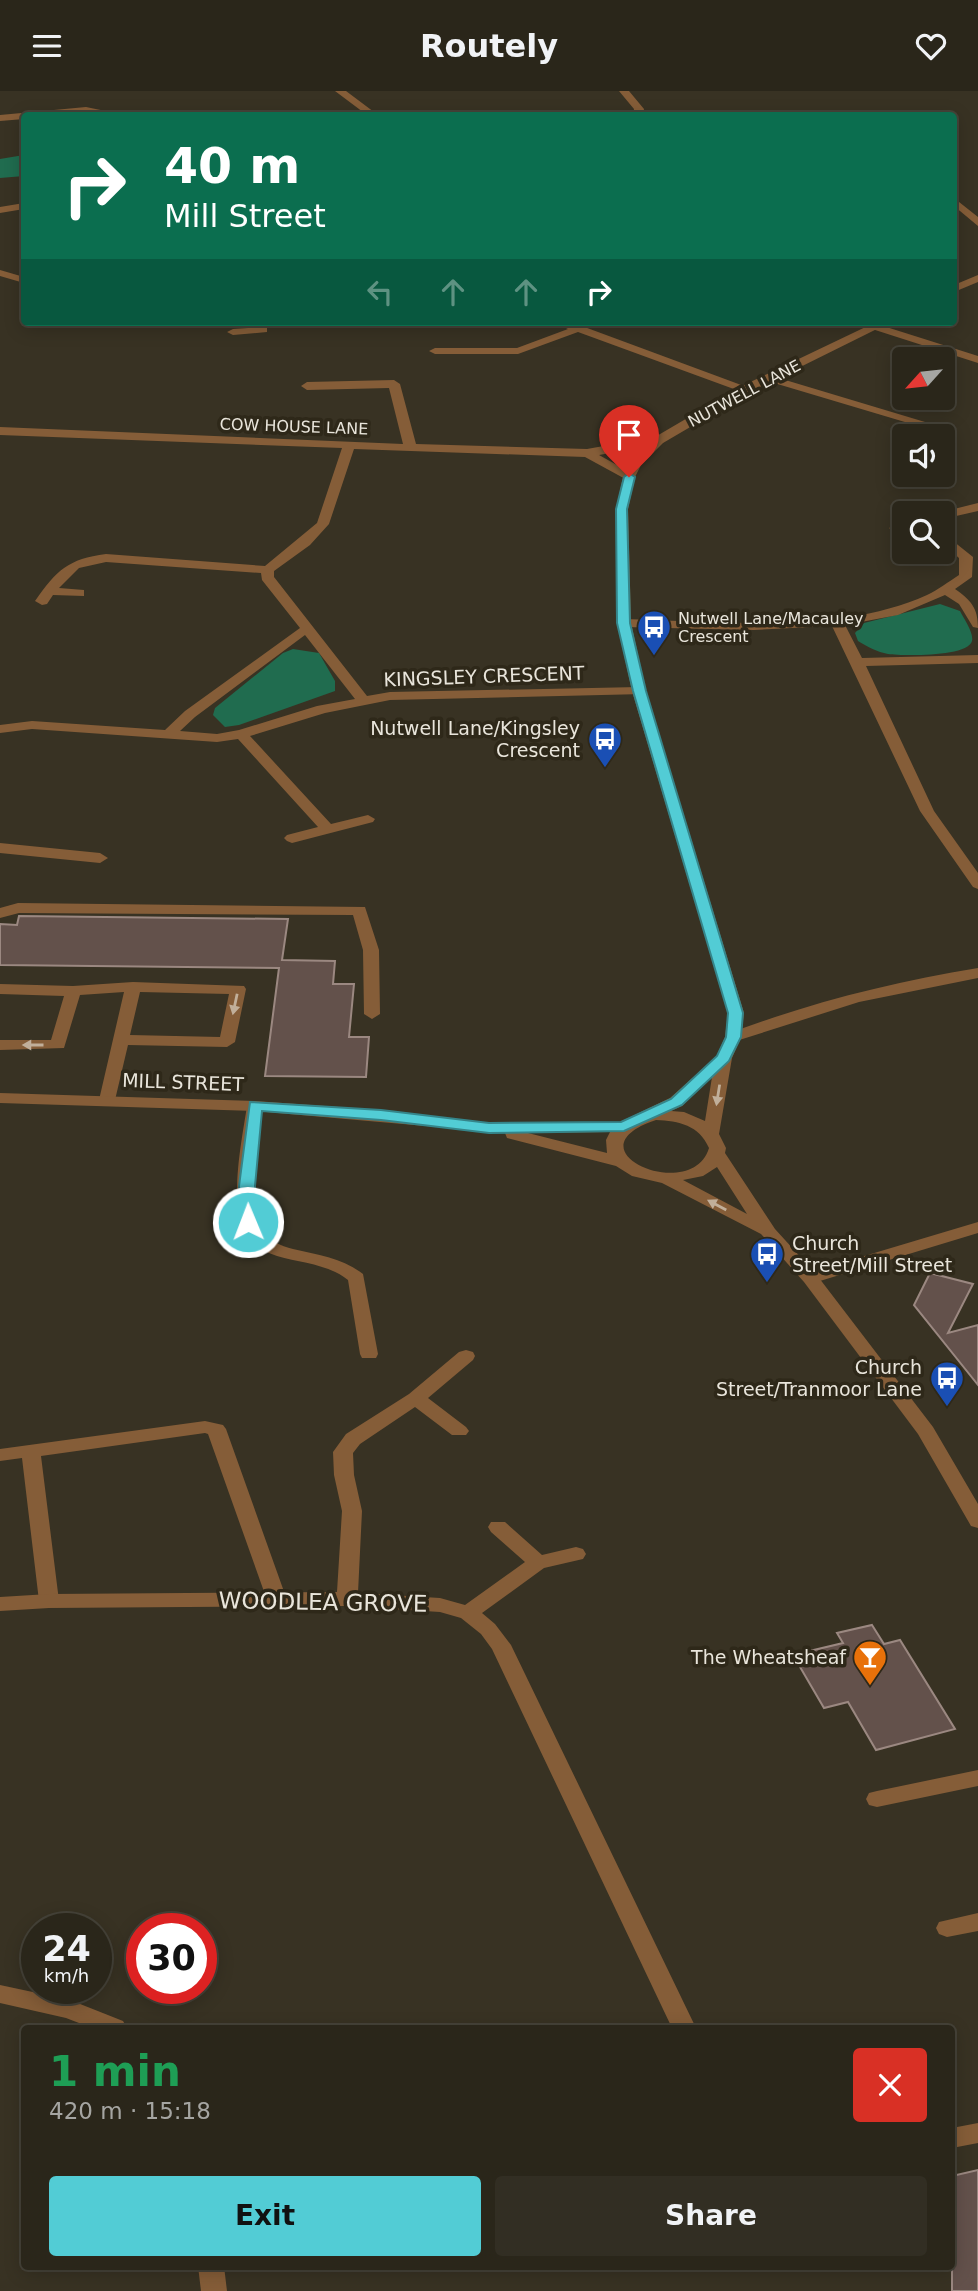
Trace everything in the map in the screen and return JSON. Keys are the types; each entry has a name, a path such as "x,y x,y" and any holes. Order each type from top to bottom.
{"street":[{"path":"340,91 369,112"},
{"path":"624,91 639,109 638,112"},
{"path":"103,111 118,102"},
{"path":"46,112 107,112"},
{"path":"0,118 21,115"},
{"path":"957,204 978,223"},
{"path":"0,210 21,206"},
{"path":"0,273 21,279"},
{"path":"957,288 978,278"},
{"path":"570,326 746,389"},
{"name":"NUTWELL LANE","path":"712,1132 724,1058 733,1037 736,1013 639,691 624,623 622,509 629,477 636,463 659,440 746,389 876,326"},
{"path":"885,326 978,360"},
{"path":"435,351 517,351 577,329"},
{"path":"233,332 263,330"},
{"path":"768,378 926,424"},
{"path":"307,386 394,384 410,446"},
{"name":"COW HOUSE LANE","path":"0,431 587,453 659,440"},
{"path":"79,593 46,596 64,570 90,560 106,558 268,570 305,543 323,524 350,444"},
{"name":"COW HOUSE LANE","path":"587,453 629,477"},
{"path":"955,513 978,507"},
{"path":"624,623 836,622 921,603 948,591 965,577 965,557 955,548"},
{"path":"268,570 270,582 309,628 363,700"},
{"path":"948,591 971,609 978,624"},
{"path":"836,622 858,662 927,811 978,884"},
{"path":"168,735 190,714 292,637 309,628"},
{"path":"858,662 978,659"},
{"name":"KINGSLEY CRESCENT","path":"0,729 32,725 218,738 363,700 409,695 639,691"},
{"path":"241,734 328,829"},
{"path":"292,838 368,819"},
{"path":"0,848 100,858"},
{"path":"0,913 18,908 360,910 371,950 372,1014"},
{"path":"733,1037 858,996 911,983 978,973"},
{"path":"107,1100 133,987"},
{"path":"0,989 238,989 227,1042 121,1040"},
{"path":"0,1045 58,1045 73,991"},
{"name":"NUTWELL LANE","path":"630,1123 676,1102 724,1058"},
{"name":"MILL STREET","path":"0,1098 255,1105 381,1115 489,1128 620,1162"},
{"path":"255,1105 247,1186 248,1222 254,1234 273,1249 344,1267 357,1278 369,1354"},
{"path":"768,1232 666,1178 640,1173 620,1162 614,1152 614,1140 630,1123 663,1115 700,1123 712,1132 718,1142 718,1155 768,1232 810,1278 926,1431 978,1521"},
{"name":"MILL STREET","path":"489,1128 630,1123"},
{"path":"666,1178 699,1173 711,1165 718,1155"},
{"path":"810,1278 978,1227"},
{"path":"347,1599 352,1511 344,1475 343,1452 353,1439 416,1398 466,1356"},
{"path":"416,1398 459,1430"},
{"path":"0,1455 205,1427 216,1429 277,1600"},
{"path":"31,1450 49,1601"},
{"path":"498,1527 538,1563"},
{"path":"468,1613 538,1563 576,1554"},
{"name":"WOODLEA GROVE","path":"0,1604 49,1601 347,1599 440,1605 468,1613 488,1629 501,1645 683,2025"},
{"path":"877,1799 978,1778"},
{"path":"947,1928 978,1922"},
{"path":"0,1994 70,2009 108,2025"},
{"path":"955,2137 978,2133"},
{"path":"211,2270 214,2291"}],"green space":[{"path":"21,156 21,176 0,178 0,159"},
{"path":"940,604 960,611 972,634 972,641 968,646 948,653 896,655 880,652 858,641 855,633 864,623"},
{"path":"293,649 319,653 335,681 335,691 239,725 225,727 213,715 215,708 283,653"}],"building":[{"path":"19,916 288,919 282,960 335,961 333,984 354,984 349,1037 369,1037 366,1077 265,1076 279,968 0,965 0,924 17,925"},
{"path":"930,1273 973,1284 948,1333 978,1325 978,1385 914,1305"},
{"name":"The Wheatsheaf","path":"872,1625 884,1644 900,1640 955,1729 876,1750 848,1702 824,1708 793,1655 843,1643 837,1633"},
{"path":"978,2170 978,2291 952,2291 952,2270 955,2270 955,2175"}],"place":[{"name":"Nutwell Lane/Macauley Crescent","path":"654,657"},
{"name":"Nutwell Lane/Kingsley Crescent","path":"605,769"},
{"name":"Church Street/Mill Street","path":"767,1284"},
{"name":"Church Street/Tranmoor Lane","path":"947,1408"},
{"name":"The Wheatsheaf","path":"870,1687"}],"route":[{"path":"248,1222 247,1186 255,1105 381,1115 489,1128 624,1127 676,1102 724,1058 733,1037 736,1013 639,691 624,623 622,509 629,477"}]}
